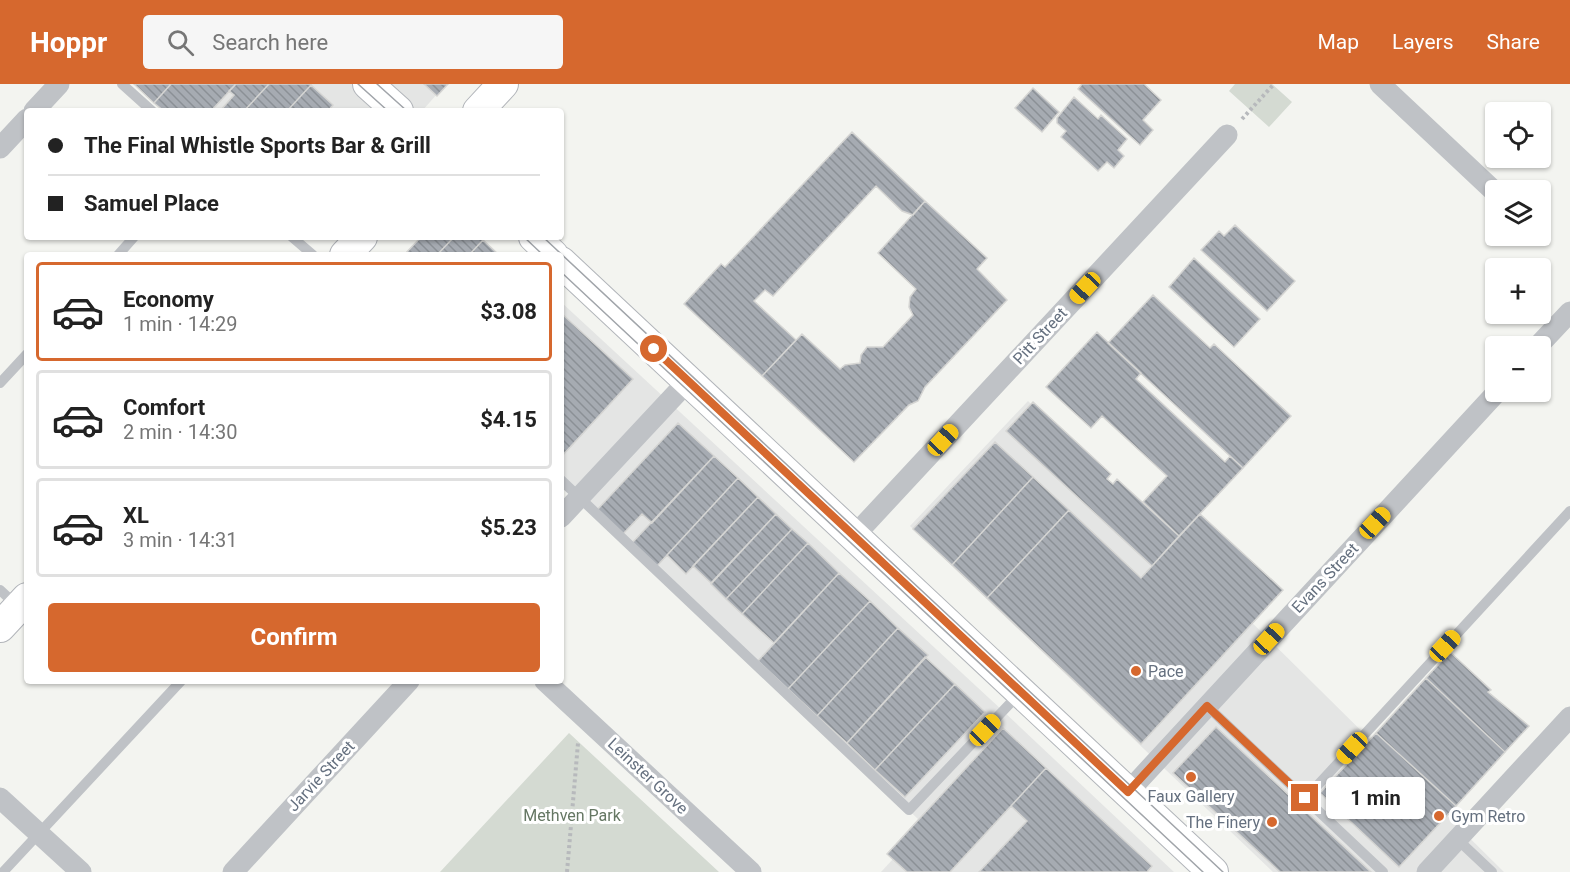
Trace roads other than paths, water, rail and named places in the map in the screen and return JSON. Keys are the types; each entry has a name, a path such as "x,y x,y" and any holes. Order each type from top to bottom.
{"street":[{"path":"37,108 59,84"},
{"path":"368,84 395,108"},
{"path":"481,108 503,84"},
{"path":"1380,84 1485,183"},
{"path":"0,148 24,122"},
{"name":"Pitt Street","path":"854,536 1227,135"},
{"path":"348,252 359,240"},
{"path":"537,240 551,252"},
{"path":"564,265 1214,872"},
{"path":"1547,336 1570,312"},
{"path":"564,515 688,381"},
{"name":"Evans Street","path":"1128,792 1488,402"},
{"name":"Jarvie Street","path":"233,872 407,684"},
{"name":"Leinster Grove","path":"548,684 751,872"},
{"path":"1427,872 1570,717"},
{"path":"0,798 81,872"}],"lane":[{"path":"122,84 149,108"},
{"path":"121,252 131,240"},
{"path":"296,240 310,252"},
{"path":"0,383 24,357"},
{"path":"564,483 909,810 1021,692"},
{"path":"1305,798 1570,511"},
{"path":"3,872 178,684"},
{"path":"1207,706 1383,872"},
{"path":"1457,839 1492,872"}],"tram line":[{"path":"358,84 385,108"},
{"path":"377,84 404,108"},
{"path":"527,240 540,252"},
{"path":"546,240 559,252"},
{"path":"564,257 1223,872"},
{"path":"564,275 1203,872"}],"place":[{"name":"Pace","path":"1136,671"},
{"name":"Faux Gallery","path":"1191,777"},
{"name":"Gym Retro","path":"1439,816"},
{"name":"The Finery","path":"1272,822"}],"park label":[{"name":"Methven Park","path":"572,815"}]}
